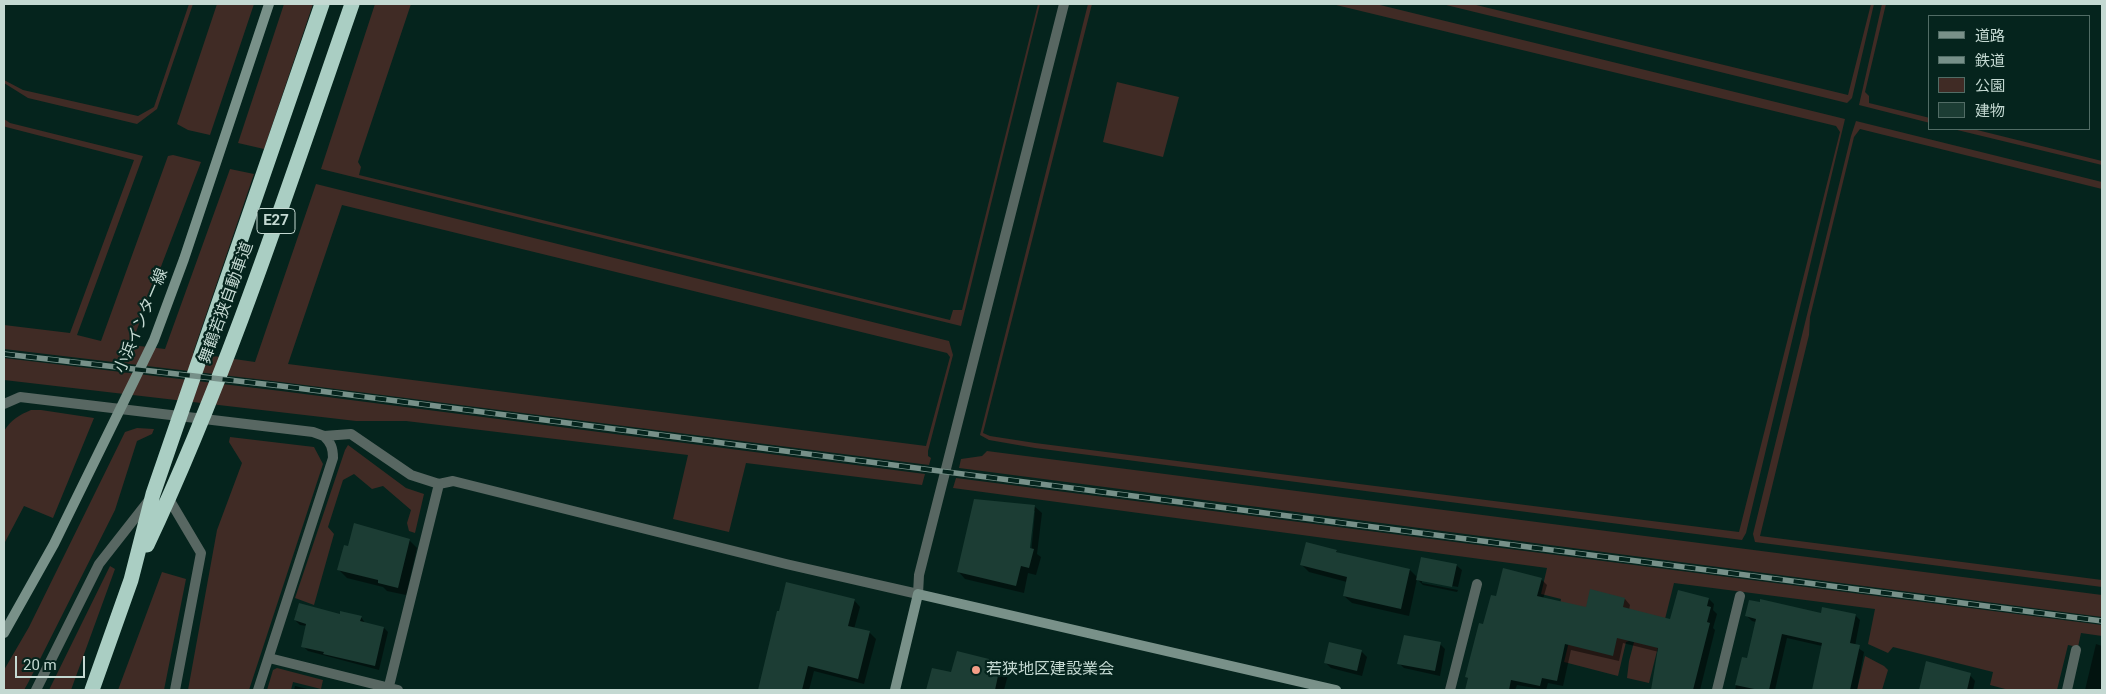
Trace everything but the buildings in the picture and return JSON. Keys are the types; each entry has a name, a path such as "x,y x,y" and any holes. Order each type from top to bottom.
{"highway":[{"name":"舞鶴若狭自動車道","path":"92,690 131,580 154,494 174,433 322,4"},
{"name":"舞鶴若狭自動車道","path":"131,580 169,499 195,437 255,279 352,4"}],"main road":[{"name":"小浜インター線","path":"4,633 54,544 154,340 187,249 269,4"},
{"path":"896,690 918,594 1336,690"}],"street":[{"path":"4,404 20,396 313,432 324,436 351,434 411,475 439,484 453,482 786,564 918,594 919,575 1064,4"},
{"path":"258,690 333,458 330,442 324,436"},
{"path":"268,658 392,690 439,484"},
{"path":"36,690 98,564 154,494"},
{"path":"169,499 201,553 175,690"},
{"path":"1450,690 1477,584"},
{"path":"1717,690 1740,596"},
{"path":"2067,690 2076,650"}],"green space":[{"path":"189,4 193,4 157,109 137,124 28,98 4,83 4,80 23,90 138,116 154,107"},
{"path":"217,4 254,4 210,135 188,130 177,124"},
{"path":"284,4 313,4 264,149 238,143"},
{"path":"375,4 411,4 358,162 361,167 359,175 950,320 953,310 962,310 1038,4 1040,4 961,326 321,169"},
{"path":"1088,4 1092,4 983,433 990,436 1035,443 1739,532 1840,132 1836,126 1332,4 1376,4 1845,119 1746,533 1742,540 1035,448 989,440 980,435"},
{"path":"1442,4 1472,4 1848,95 1871,4 1874,4 1852,98 1847,103"},
{"path":"1882,4 1886,4 1865,92 1869,96 1869,103 1928,118 1928,122 1859,105"},
{"path":"1117,82 1179,97 1163,157 1103,142"},
{"path":"4,119 10,123 143,156 77,335 101,341 168,156 173,155 201,162 131,345 165,349 230,169 254,174 193,353 255,362 316,184 949,341 953,355 928,451 928,456 931,458 929,465 281,382 4,349 4,325 70,333 134,160 4,126","holes":["342,205 947,353 950,357 926,446 288,364"]},
{"path":"1856,121 2102,182 2102,189 1860,129 1854,137 1810,317 1809,335 1760,536 2102,580 2102,587 1755,542 1753,534"},
{"path":"1957,130 1977,130 2102,161 2102,165"},
{"path":"4,358 281,391 925,474 922,485 746,463 729,532 673,519 688,455 406,421 356,421 4,380"},
{"path":"31,410 94,418 53,518 24,506 4,544 4,431 16,418"},
{"path":"137,428 154,429 152,434 137,441 115,510 28,683 24,690 4,690 4,670 29,627 125,432"},
{"path":"230,437 314,447 323,464 249,690 188,690 217,530 242,463 229,442"},
{"path":"348,445 406,488 424,494 415,533 409,531 407,523 411,510 383,486 372,489 354,474 343,480 328,527 334,534 314,605 295,598"},
{"path":"987,451 2102,595 2102,617 959,468 961,459 982,456"},
{"path":"956,478 2102,625 2102,636 2081,633 2078,647 2068,645 2057,690 2009,690 1990,685 1993,672 1893,647 1888,653 1868,644 1875,609 1674,583 1649,683 1627,678 1634,642 1632,640 1626,642 1618,676 1564,662 1574,621 1559,610 1561,599 1541,594 1547,568 953,488"},
{"path":"110,566 115,569 71,690 49,690"},
{"path":"162,572 186,579 164,690 118,690"},
{"path":"1865,656 1888,670 1882,690 1857,690"},
{"path":"277,668 323,680 321,689 293,682 291,690 267,690 273,670"}],"railway":[{"path":"4,354 281,386 2102,621"}],"place":[{"name":"若狭地区建設業会","path":"976,670"}]}
